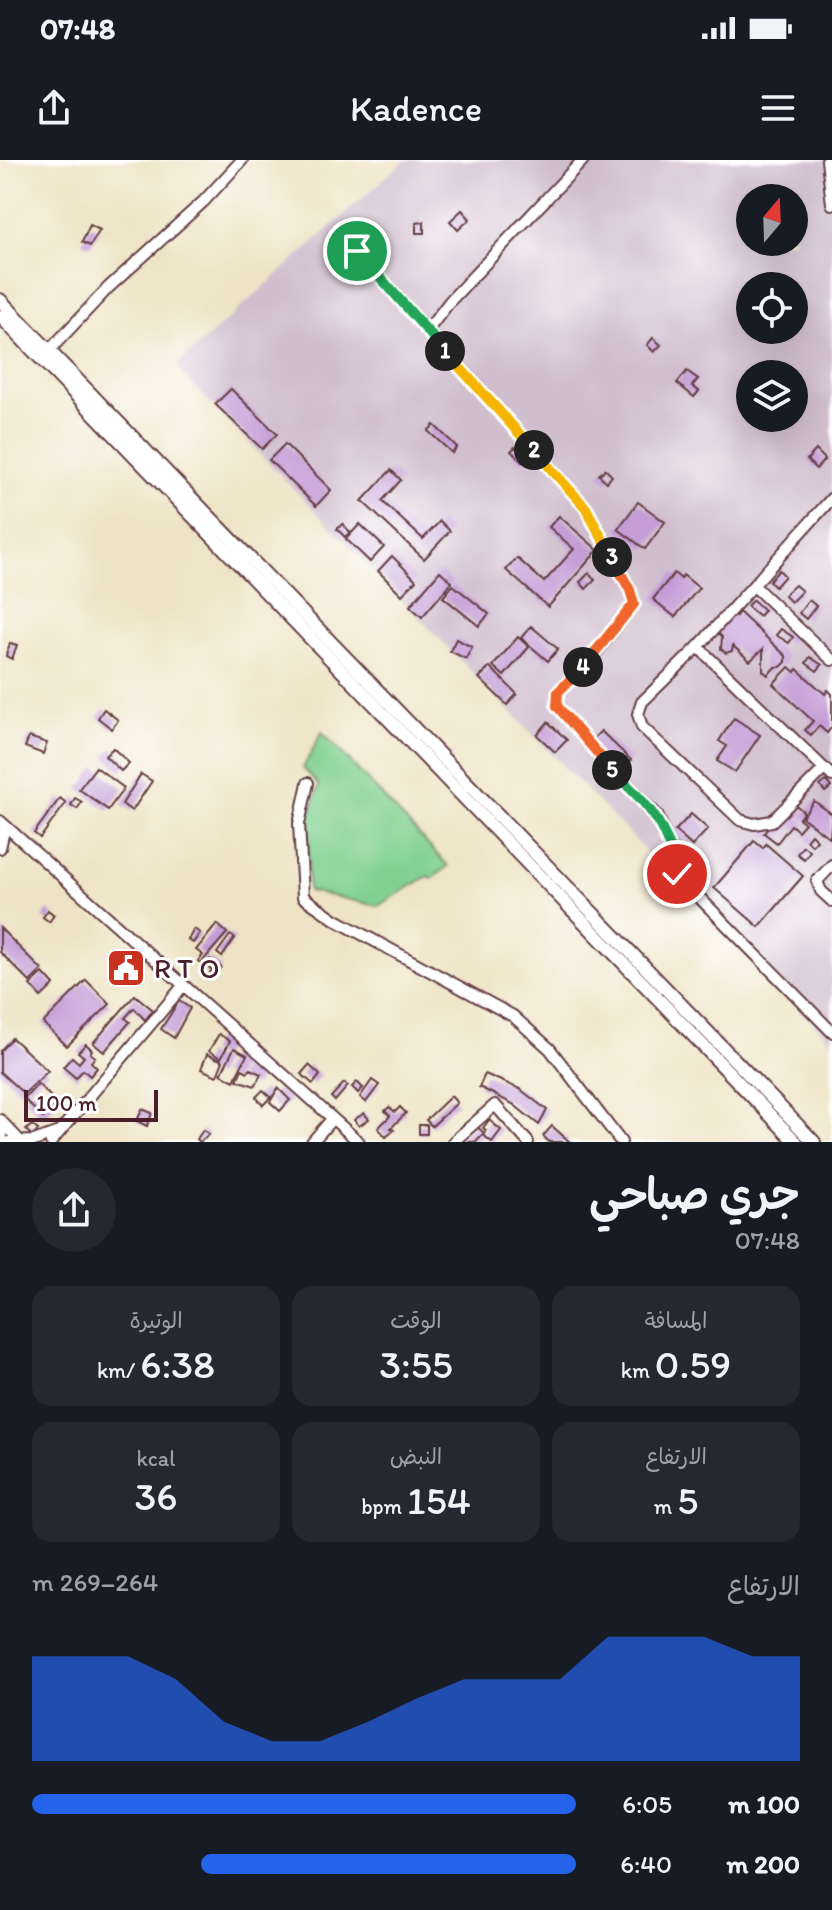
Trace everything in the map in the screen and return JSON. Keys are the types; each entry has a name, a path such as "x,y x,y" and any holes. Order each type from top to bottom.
{"main road":[{"path":"0,300 45,354 796,1142"},
{"path":"0,316 45,354 814,1142"}],"street":[{"path":"45,354 109,287 204,201 242,160"},
{"path":"427,331 450,301 583,160"},
{"path":"827,160 832,204"},
{"path":"357,251 586,508 630,590 634,604 596,653 558,692 557,706 657,815 673,853 677,874 832,1032"},
{"path":"698,647 828,772 772,821 754,824 740,820 642,727 638,714 642,702 698,647 832,498"},
{"path":"754,586 832,660"},
{"path":"308,783 299,824 303,897 336,920 513,1016 550,1049 621,1142"},
{"path":"2,823 359,1142"},
{"path":"0,849 2,823"},
{"path":"0,849 19,838"},
{"path":"832,865 817,881 821,891 832,901"},
{"path":"0,1120 19,1141 53,1138 183,986"},
{"path":"453,1142 495,1105 528,1142"},
{"path":"312,1142 332,1119"},
{"path":"0,1120 2,1142"}],"shaded area":[{"path":"405,160 832,160 832,1042 181,373 178,364"}],"green space":[{"path":"322,732 448,866 432,879 428,876 378,906 308,891 309,819 319,785 303,768"}],"building":[{"path":"462,210 470,219 458,230 450,221"},
{"path":"424,222 424,233 416,233 416,223"},
{"path":"90,225 100,230 90,246 82,242"},
{"path":"653,338 661,345 654,352 647,345"},
{"path":"687,371 698,379 692,386 699,391 694,397 677,383"},
{"path":"231,389 277,434 262,449 215,404"},
{"path":"434,425 457,447 452,453 428,431"},
{"path":"285,444 331,490 316,506 269,460"},
{"path":"515,447 527,458 522,462 511,451"},
{"path":"816,450 825,459 816,469 807,460"},
{"path":"605,469 612,476 607,482 599,475"},
{"path":"391,470 401,480 382,501 423,539 440,521 450,531 424,559 362,501"},
{"path":"638,502 665,522 645,549 618,529"},
{"path":"559,516 598,550 548,607 506,570 517,558 544,582 574,549 549,527"},
{"path":"343,524 350,532 345,537 337,529"},
{"path":"360,524 384,547 370,562 346,539"},
{"path":"392,556 416,580 402,595 378,571"},
{"path":"779,570 785,576 775,587 769,581"},
{"path":"440,571 452,582 422,617 410,606"},
{"path":"589,573 595,580 586,589 580,582"},
{"path":"674,573 681,579 683,575 699,588 675,617 653,599"},
{"path":"453,585 489,614 479,626 443,597"},
{"path":"795,585 802,591 791,602 784,595"},
{"path":"753,600 764,610 759,616 747,606"},
{"path":"809,600 816,606 806,619 799,613"},
{"path":"729,610 736,616 739,612 786,656 786,662 781,667 775,667 768,675 763,671 763,649 750,661 733,646 732,651 726,653 721,649 722,637 712,628"},
{"path":"531,626 558,649 548,661 521,638"},
{"path":"781,629 793,637 789,643 776,635"},
{"path":"518,637 529,647 504,676 493,666"},
{"path":"456,639 472,647 466,659 450,651"},
{"path":"10,643 17,645 12,659 6,656"},
{"path":"810,657 822,665 817,671 806,663"},
{"path":"490,667 517,694 507,705 479,678"},
{"path":"789,667 795,672 797,669 825,694 828,690 832,694 832,727 827,733 819,726 811,735 805,730 813,721 773,684"},
{"path":"104,709 118,720 112,729 98,718"},
{"path":"734,718 760,735 735,772 717,761 727,746 719,741"},
{"path":"548,722 567,740 555,752 537,735"},
{"path":"601,731 631,760 619,772 589,743"},
{"path":"29,737 47,743 43,754 25,747"},
{"path":"113,748 129,763 121,771 105,756"},
{"path":"96,767 124,788 108,810 79,789"},
{"path":"141,774 152,781 132,811 122,804"},
{"path":"826,781 831,787 825,792 820,786"},
{"path":"60,798 66,803 40,838 34,833"},
{"path":"75,798 82,802 77,809 71,805"},
{"path":"791,801 804,812 799,818 805,823 798,831 791,825 777,843 764,833"},
{"path":"814,801 832,814 830,838 802,817"},
{"path":"691,814 708,829 692,846 675,831"},
{"path":"811,834 817,840 812,845 806,840"},
{"path":"754,841 763,848 766,844 803,876 759,927 714,888"},
{"path":"803,846 810,851 804,859 797,854"},
{"path":"48,910 54,915 49,922 43,917"},
{"path":"217,924 227,933 201,963 198,961 203,955 196,950"},
{"path":"0,928 42,970 30,982 0,952"},
{"path":"194,929 200,933 193,943 188,940"},
{"path":"230,935 235,938 222,957 217,953"},
{"path":"210,959 221,967 213,978 209,974 212,970 205,965"},
{"path":"43,973 54,985 41,997 30,985"},
{"path":"86,980 110,1004 67,1046 43,1023"},
{"path":"135,995 153,1010 145,1020 134,1008 125,1018 130,1022 104,1052 93,1043"},
{"path":"179,1001 190,1008 174,1038 161,1029"},
{"path":"219,1034 230,1041 221,1058 209,1051"},
{"path":"12,1038 48,1071 24,1094 0,1072 0,1051"},
{"path":"86,1044 95,1057 91,1062 97,1068 90,1076 83,1070 76,1078 63,1067 72,1057 79,1063 84,1057 78,1052"},
{"path":"234,1048 247,1055 234,1081 221,1074"},
{"path":"207,1054 223,1061 217,1076 201,1069"},
{"path":"309,1065 320,1075 313,1084 301,1074"},
{"path":"242,1069 261,1074 255,1086 237,1080"},
{"path":"485,1074 520,1089 547,1110 539,1125 513,1104 479,1087"},
{"path":"372,1080 379,1085 366,1102 360,1097"},
{"path":"357,1082 363,1088 358,1093 352,1087"},
{"path":"344,1083 348,1086 335,1101 331,1097"},
{"path":"38,1084 57,1103 43,1118 24,1099"},
{"path":"278,1088 290,1100 280,1111 270,1102"},
{"path":"263,1090 271,1097 263,1105 256,1097"},
{"path":"451,1096 457,1103 432,1126 426,1120"},
{"path":"389,1107 395,1112 400,1107 406,1113 386,1137 378,1128 390,1116 385,1111"},
{"path":"142,1109 152,1113 147,1126 137,1121"},
{"path":"364,1113 369,1119 359,1126 354,1120"},
{"path":"489,1120 501,1130 492,1142 483,1135 486,1130 483,1128"},
{"path":"474,1124 484,1133 475,1142 463,1142 460,1139"},
{"path":"32,1125 38,1130 33,1137 26,1130"},
{"path":"419,1125 427,1125 427,1134 419,1134"},
{"path":"552,1126 570,1142 549,1142 543,1136"},
{"path":"203,1130 209,1134 200,1142 197,1139"}],"place":[{"name":"R T O","path":"126,968"}],"route":[{"path":"357,251 586,508 630,590 634,604 596,653 558,692 557,706 657,815 673,853 677,874"}]}
